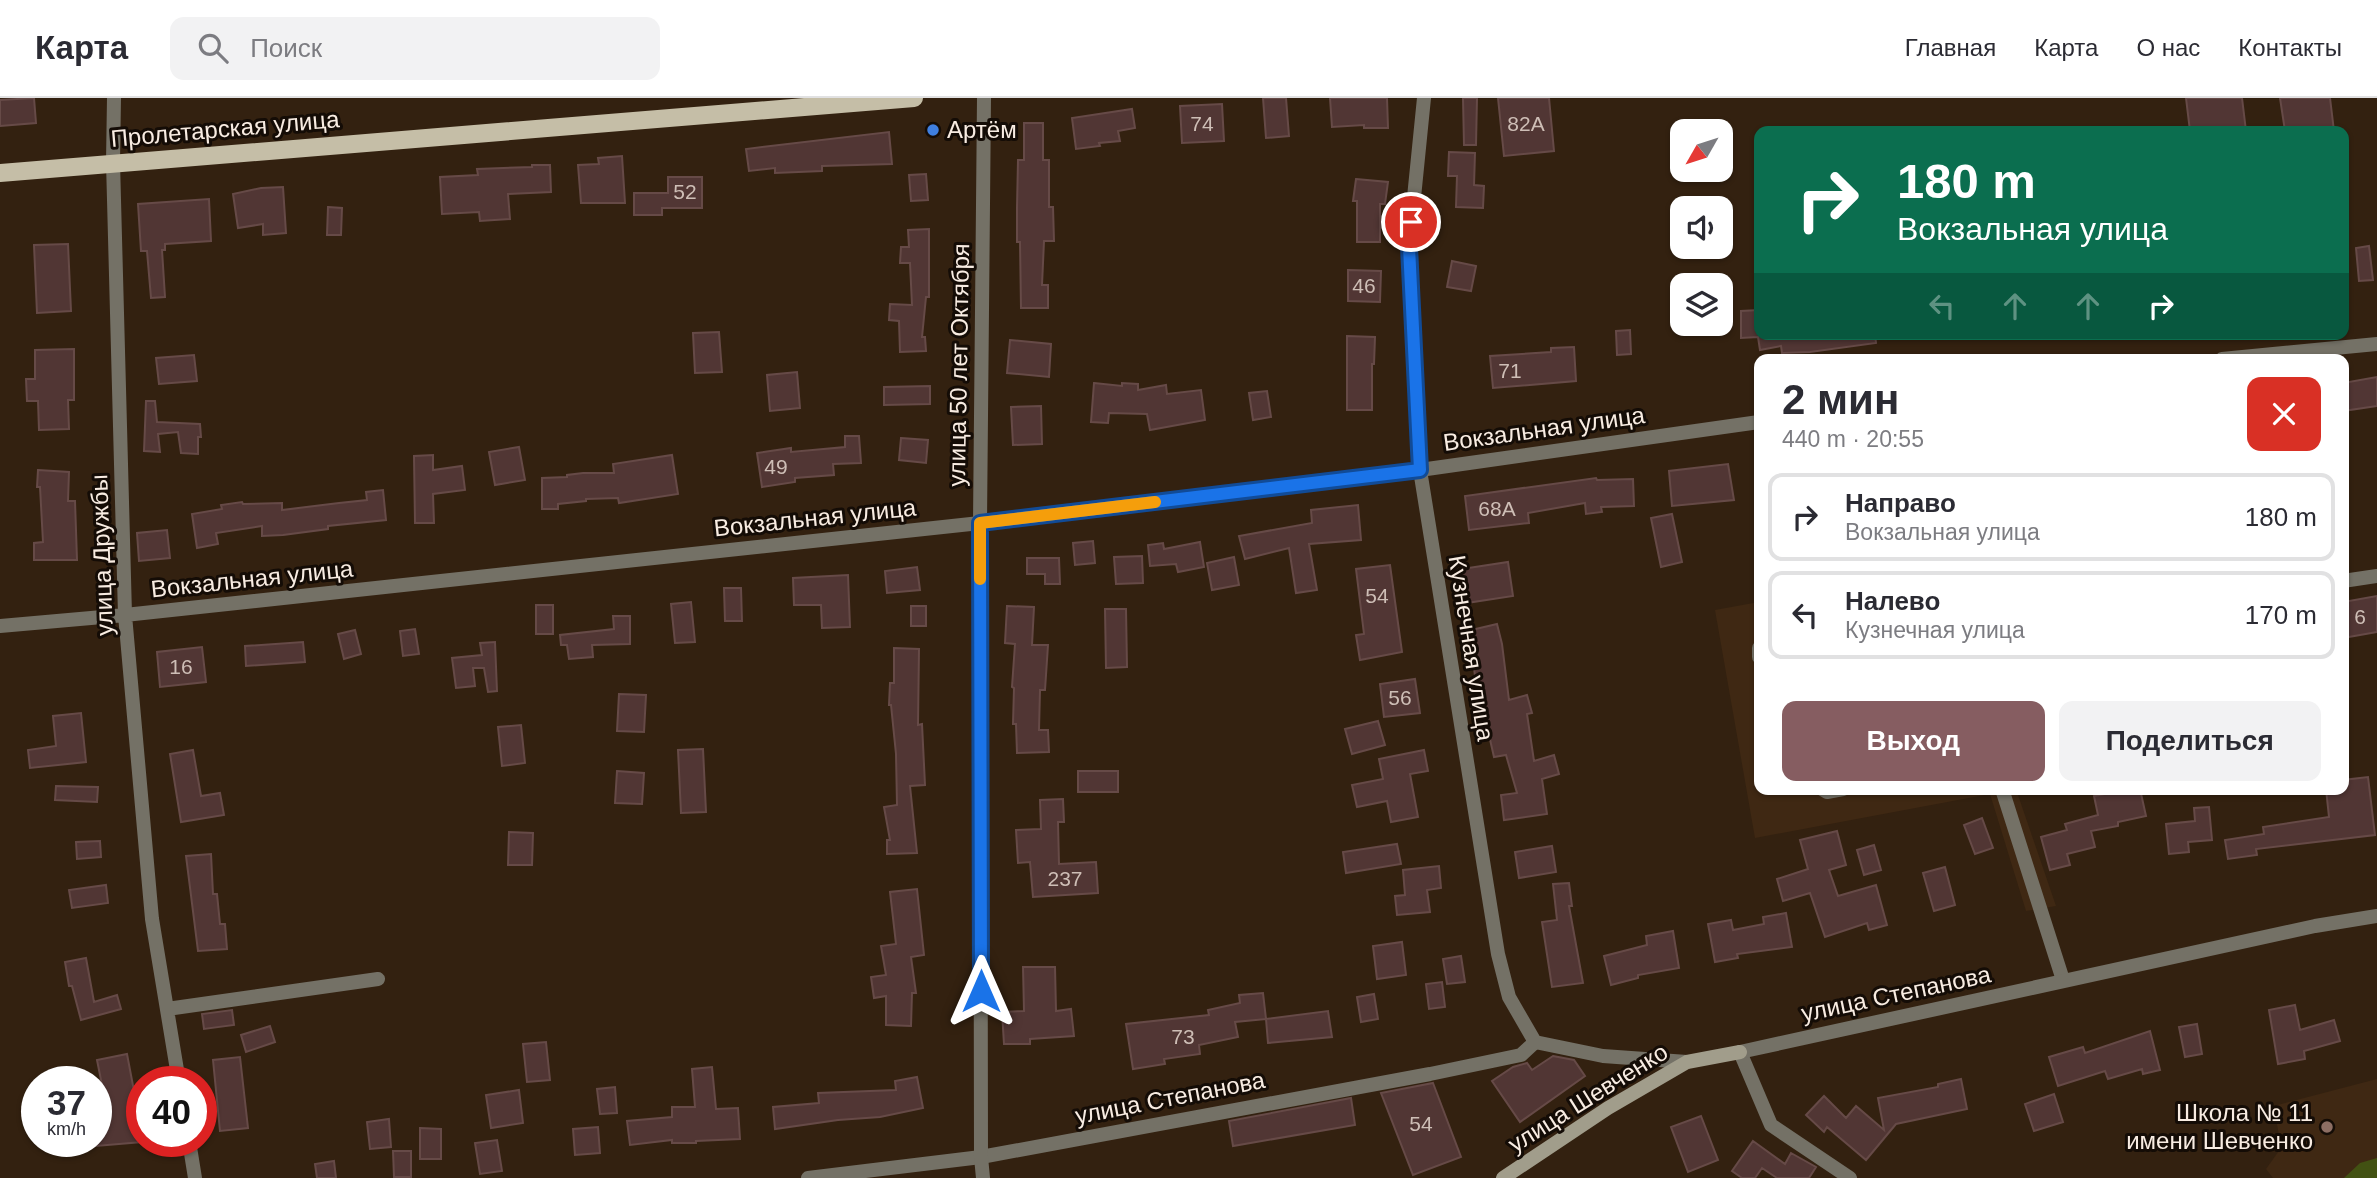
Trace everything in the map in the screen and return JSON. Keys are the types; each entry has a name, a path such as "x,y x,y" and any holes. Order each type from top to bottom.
{"main road":[{"name":"Пролетарская улица","path":"0,173 914,98"},
{"name":"улица Шевченко","path":"1503,1178 1608,1108 1687,1062 1740,1052"}],"street":[{"name":"улица Дружбы","path":"114,98 113,162 125,615 152,919 176,1066"},
{"name":"улица 50 лет Октября","path":"983,1178 980,523 984,98"},
{"name":"Кузнечная улица","path":"1424,98 1409,247 1420,470 1498,954 1508,997 1535,1042"},
{"path":"2274,354 2377,344"},
{"name":"Вокзальная улица","path":"0,626 125,615 980,523 1420,470 1754,423"},
{"path":"2349,580 2377,576"},
{"path":"2004,795 2063,980"},
{"name":"улица Степанова","path":"1740,1052 2315,926 2377,916"},
{"path":"167,1009 378,979"},
{"path":"1535,1042 1603,1056 1687,1062"},
{"name":"улица Степанова","path":"808,1178 981,1157 1521,1055 1535,1042"},
{"path":"1740,1052 1771,1125 1850,1178"},
{"path":"192,1157 195,1178"}],"shaded area":[{"path":"1754,603 1754,795 1985,795 1755,838 1715,610"},
{"path":"1990,795 2018,795 2056,906 2026,911"},
{"name":"Школа № 11 имени Шевченко","path":"2377,1079 2377,1178 2273,1178 2266,1169 2281,1148 2274,1106"}],"green space":[{"path":"2377,1158 2377,1178 2344,1178 2360,1163"}],"building":[{"path":"34,98 36,123 0,126 0,100"},
{"path":"1263,98 1286,98 1289,136 1266,138"},
{"path":"1330,98 1387,98 1388,128 1364,128 1364,125 1332,127"},
{"path":"1463,98 1477,98 1476,145 1464,145"},
{"path":"1498,98 1549,98 1554,151 1504,156"},
{"path":"2186,98 2242,98 2245,126 2189,126"},
{"path":"2280,98 2330,98 2333,126 2284,126"},
{"path":"1222,104 1224,141 1182,143 1180,106"},
{"path":"1132,109 1135,128 1118,131 1120,141 1076,149 1072,118"},
{"path":"1024,123 1043,123 1043,160 1049,160 1049,207 1053,207 1054,241 1044,241 1042,285 1048,285 1048,308 1021,308 1017,208 1018,160 1024,160"},
{"path":"889,132 892,164 822,166 822,171 775,173 775,168 749,171 746,149"},
{"path":"1449,152 1475,153 1474,185 1484,186 1483,208 1456,207 1457,176 1448,176"},
{"path":"622,156 625,203 581,203 578,165 599,164 598,158"},
{"path":"550,165 551,192 508,194 510,219 480,221 479,212 442,214 440,177 478,175 477,169"},
{"path":"926,174 928,200 911,201 909,175"},
{"path":"668,177 702,177 702,208 662,208 662,215 634,215 634,193 668,193"},
{"path":"1356,179 1388,182 1385,204 1380,204 1380,242 1357,242 1357,201 1353,201"},
{"path":"283,187 286,233 263,235 263,224 238,228 233,194"},
{"path":"209,199 211,241 165,244 165,250 162,250 165,297 151,298 147,251 141,251 138,204"},
{"path":"328,207 342,208 341,235 327,235"},
{"path":"929,229 929,297 926,297 922,337 925,337 926,351 900,352 899,321 889,320 890,304 912,305 910,263 900,263 901,247 909,247 908,230"},
{"path":"68,244 71,311 37,313 34,245"},
{"path":"2369,246 2373,280 2359,281 2356,248"},
{"path":"1452,261 1476,266 1471,291 1447,287"},
{"path":"1348,270 1381,271 1380,302 1348,301"},
{"path":"1754,310 1754,337 1741,338 1741,311"},
{"path":"1630,330 1631,354 1617,355 1616,331"},
{"path":"719,332 722,372 695,373 693,333"},
{"path":"1347,336 1375,337 1372,410 1347,410"},
{"path":"1010,340 1051,344 1049,377 1007,373"},
{"path":"1758,340 1876,340 1876,343 1810,352 1782,353 1781,346 1760,350"},
{"path":"1574,347 1576,381 1493,388 1490,356 1551,352 1551,348"},
{"path":"74,349 74,400 68,400 69,429 39,430 38,401 27,401 26,379 35,379 35,350"},
{"path":"194,355 197,381 159,384 156,358"},
{"path":"797,372 800,408 770,411 767,375"},
{"path":"2377,377 2377,406 2349,410 2349,382"},
{"path":"1094,383 1122,386 1122,383 1138,384 1138,390 1166,385 1167,394 1201,390 1205,420 1150,430 1147,414 1109,413 1108,423 1091,422"},
{"path":"930,386 930,404 884,405 884,387"},
{"path":"1267,391 1271,417 1253,420 1249,393"},
{"path":"146,401 155,401 157,422 200,424 198,454 181,453 178,432 158,434 160,452 144,451"},
{"path":"1041,406 1042,444 1013,445 1011,407"},
{"path":"845,436 859,436 861,463 833,464 834,475 795,478 795,482 762,487 757,453 791,448 791,452 845,447"},
{"path":"901,438 928,440 926,463 899,460"},
{"path":"519,447 525,480 495,485 489,452"},
{"path":"433,455 433,470 462,466 465,490 433,494 434,523 415,523 414,456"},
{"path":"672,455 678,494 619,503 618,498 586,499 558,504 558,509 542,509 542,478 583,473 614,473 613,464"},
{"path":"1728,464 1734,500 1672,506 1669,471"},
{"path":"38,470 69,472 68,501 75,501 77,560 34,560 34,543 43,542 40,487 37,487"},
{"path":"1596,478 1633,479 1634,506 1601,507 1602,512 1586,514 1585,503 1528,513 1529,523 1469,530 1465,496"},
{"path":"383,490 386,520 328,526 328,529 283,535 262,536 262,526 216,533 218,544 197,548 192,514 222,509 221,505 242,502 282,503 282,510 367,500 366,492"},
{"path":"1358,505 1361,540 1309,544 1317,590 1296,593 1289,548 1245,559 1239,536 1312,523 1311,510"},
{"path":"1672,514 1682,562 1661,567 1651,518"},
{"path":"167,530 170,558 139,561 137,533"},
{"path":"1093,541 1095,563 1075,565 1073,543"},
{"path":"1200,542 1204,567 1178,572 1176,564 1150,566 1148,545 1163,543 1164,549"},
{"path":"1142,556 1143,583 1116,584 1114,557"},
{"path":"1234,557 1239,585 1212,590 1207,563"},
{"path":"1027,558 1059,558 1060,584 1045,584 1045,574 1027,574"},
{"path":"1508,562 1513,596 1460,604 1455,570"},
{"path":"1390,565 1402,652 1360,660 1356,635 1364,634 1356,569"},
{"path":"917,567 920,590 887,593 885,571"},
{"path":"848,575 850,627 822,628 821,605 794,605 793,578"},
{"path":"724,588 741,588 742,621 725,621"},
{"path":"2377,596 2377,632 2349,637 2349,601"},
{"path":"691,602 695,642 675,643 671,604"},
{"path":"536,605 553,605 553,634 536,634"},
{"path":"911,606 926,606 926,626 911,626"},
{"path":"1007,606 1034,607 1032,645 1048,645 1045,690 1040,690 1039,730 1048,730 1049,752 1017,753 1012,687 1015,644 1005,643"},
{"path":"1105,609 1126,609 1127,667 1106,668"},
{"path":"613,616 630,616 630,644 592,645 593,657 569,659 567,645 561,645 560,635 614,629"},
{"path":"1497,624 1509,700 1527,695 1532,713 1527,714 1534,761 1554,755 1559,774 1542,779 1547,814 1504,820 1501,795 1517,793 1506,755 1494,757 1479,691 1477,692 1476,668 1467,631"},
{"path":"415,629 419,654 403,656 400,631"},
{"path":"355,630 361,654 344,659 338,634"},
{"path":"303,642 305,662 246,666 245,646"},
{"path":"495,642 497,691 488,692 484,668 473,668 475,686 456,688 452,658 482,655 480,643"},
{"path":"202,647 206,682 160,687 157,652"},
{"path":"894,648 919,649 918,725 922,724 925,785 910,786 917,853 887,854 887,840 890,840 884,807 897,805 896,754 889,705 890,683 894,683"},
{"path":"1415,679 1420,713 1384,717 1380,684"},
{"path":"619,694 646,695 644,732 617,731"},
{"path":"81,713 86,762 30,768 28,750 56,746 53,716"},
{"path":"1378,721 1385,745 1352,754 1345,729"},
{"path":"521,725 525,763 502,766 498,727"},
{"path":"703,749 706,812 681,813 678,750"},
{"path":"193,750 201,796 220,793 224,815 181,822 170,754"},
{"path":"1424,750 1428,771 1410,774 1418,817 1391,822 1387,801 1357,807 1352,785 1383,779 1379,759"},
{"path":"617,771 644,773 642,804 615,803"},
{"path":"1078,771 1118,771 1118,792 1078,792"},
{"path":"2368,777 2375,835 2256,849 2257,855 2228,859 2225,840 2264,834 2263,827 2329,817 2327,795 2349,795 2349,779"},
{"path":"56,786 98,787 97,802 55,800"},
{"path":"2141,795 2146,816 2118,822 2118,826 2091,831 2095,847 2067,854 2070,865 2050,870 2041,837 2067,830 2065,824 2098,815 2094,796"},
{"path":"1063,799 1064,822 1058,822 1059,864 1096,862 1098,893 1033,897 1030,862 1018,863 1016,830 1041,829 1040,800"},
{"path":"2209,807 2212,840 2188,842 2189,852 2169,854 2166,824 2195,821 2194,808"},
{"path":"1982,818 1993,848 1975,854 1964,825"},
{"path":"1837,831 1846,865 1829,870 1838,896 1876,885 1887,925 1869,930 1867,923 1825,937 1810,893 1783,901 1777,879 1808,869 1800,840"},
{"path":"509,832 533,833 532,865 508,865"},
{"path":"100,841 101,857 77,859 76,842"},
{"path":"1397,844 1401,864 1346,873 1343,852"},
{"path":"1874,845 1881,870 1864,875 1857,850"},
{"path":"1552,846 1556,872 1519,878 1515,852"},
{"path":"211,854 213,894 217,894 220,924 225,924 227,949 198,951 186,856"},
{"path":"1439,866 1441,888 1427,890 1430,912 1397,915 1395,896 1405,895 1403,870"},
{"path":"1945,867 1955,905 1934,911 1923,873"},
{"path":"1569,883 1572,906 1569,906 1583,983 1552,987 1542,922 1557,920 1553,884"},
{"path":"106,885 108,903 72,908 69,890"},
{"path":"917,889 924,955 911,957 916,993 912,993 911,1026 886,1025 886,996 874,998 871,977 886,975 881,946 896,944 890,892"},
{"path":"1786,913 1792,947 1737,954 1738,958 1715,962 1708,924 1731,920 1733,930 1764,924 1763,917"},
{"path":"1673,931 1679,968 1638,975 1638,978 1611,985 1604,956 1647,945 1646,936"},
{"path":"1402,942 1406,975 1377,979 1373,946"},
{"path":"1461,956 1465,982 1447,984 1443,959"},
{"path":"86,958 94,1002 117,995 121,1009 81,1020 72,986 69,986 65,962"},
{"path":"1023,967 1055,967 1056,1011 1071,1009 1074,1036 1030,1039 1030,1044 1004,1044 1002,1012 1024,1011"},
{"path":"1442,982 1445,1007 1429,1009 1426,984"},
{"path":"1263,993 1266,1019 1235,1022 1238,1037 1199,1045 1200,1054 1164,1059 1165,1064 1133,1069 1126,1024 1209,1015 1208,1010 1240,1003 1239,995"},
{"path":"1374,994 1378,1019 1361,1022 1357,997"},
{"path":"2295,1005 2300,1030 2334,1020 2340,1041 2304,1051 2305,1059 2278,1064 2269,1010"},
{"path":"232,1010 234,1025 204,1029 202,1014"},
{"path":"1328,1011 1332,1037 1268,1043 1266,1019"},
{"path":"2197,1024 2202,1054 2185,1057 2179,1027"},
{"path":"270,1026 275,1042 246,1052 241,1035"},
{"path":"2150,1031 2160,1070 2143,1074 2142,1069 2108,1079 2105,1071 2058,1086 2049,1057 2083,1047 2085,1053"},
{"path":"546,1042 550,1080 527,1082 523,1044"},
{"path":"127,1054 129,1066 126,1066 126,1143 112,1145 112,1066 98,1066 97,1060"},
{"path":"1553,1056 1574,1060 1585,1076 1520,1122 1492,1081 1513,1067 1527,1063 1532,1070"},
{"path":"240,1057 248,1128 220,1131 217,1066 214,1066 213,1060"},
{"path":"712,1067 716,1109 738,1108 740,1139 696,1143 672,1143 672,1140 630,1145 627,1121 672,1117 672,1107 695,1107 692,1069"},
{"path":"917,1077 923,1108 880,1117 775,1129 773,1107 819,1103 818,1093 896,1090 895,1081"},
{"path":"1961,1079 1967,1109 1896,1124 1866,1160 1827,1127 1824,1132 1806,1115 1824,1096 1846,1118 1856,1106 1884,1130 1878,1098 1938,1087 1938,1084"},
{"path":"1433,1083 1461,1157 1413,1175 1381,1093"},
{"path":"615,1087 617,1113 600,1114 597,1089"},
{"path":"519,1090 523,1123 491,1128 486,1095"},
{"path":"2054,1094 2063,1122 2034,1131 2025,1104"},
{"path":"1351,1098 1355,1125 1233,1146 1229,1121"},
{"path":"1701,1116 1718,1160 1688,1172 1671,1127"},
{"path":"389,1119 391,1147 370,1149 367,1122"},
{"path":"598,1127 600,1153 575,1155 573,1129"},
{"path":"420,1128 441,1129 441,1159 420,1159"},
{"path":"497,1140 502,1171 480,1174 475,1143"},
{"path":"1753,1141 1785,1164 1791,1153 1816,1167 1809,1178 1777,1178 1762,1168 1755,1178 1742,1178 1732,1171"},
{"path":"393,1151 411,1151 411,1177 394,1177"},
{"path":"334,1161 336,1178 317,1178 315,1164"}],"slow traffic":[{"path":"980,579 980,523 1155,502"}],"place":[{"name":"Артём","path":"933,130"},
{"name":"Школа № 11 имени Шевченко","path":"2327,1127"}],"route":[{"path":"981,991 980,523 1420,470 1409,247 1411,222"}]}
